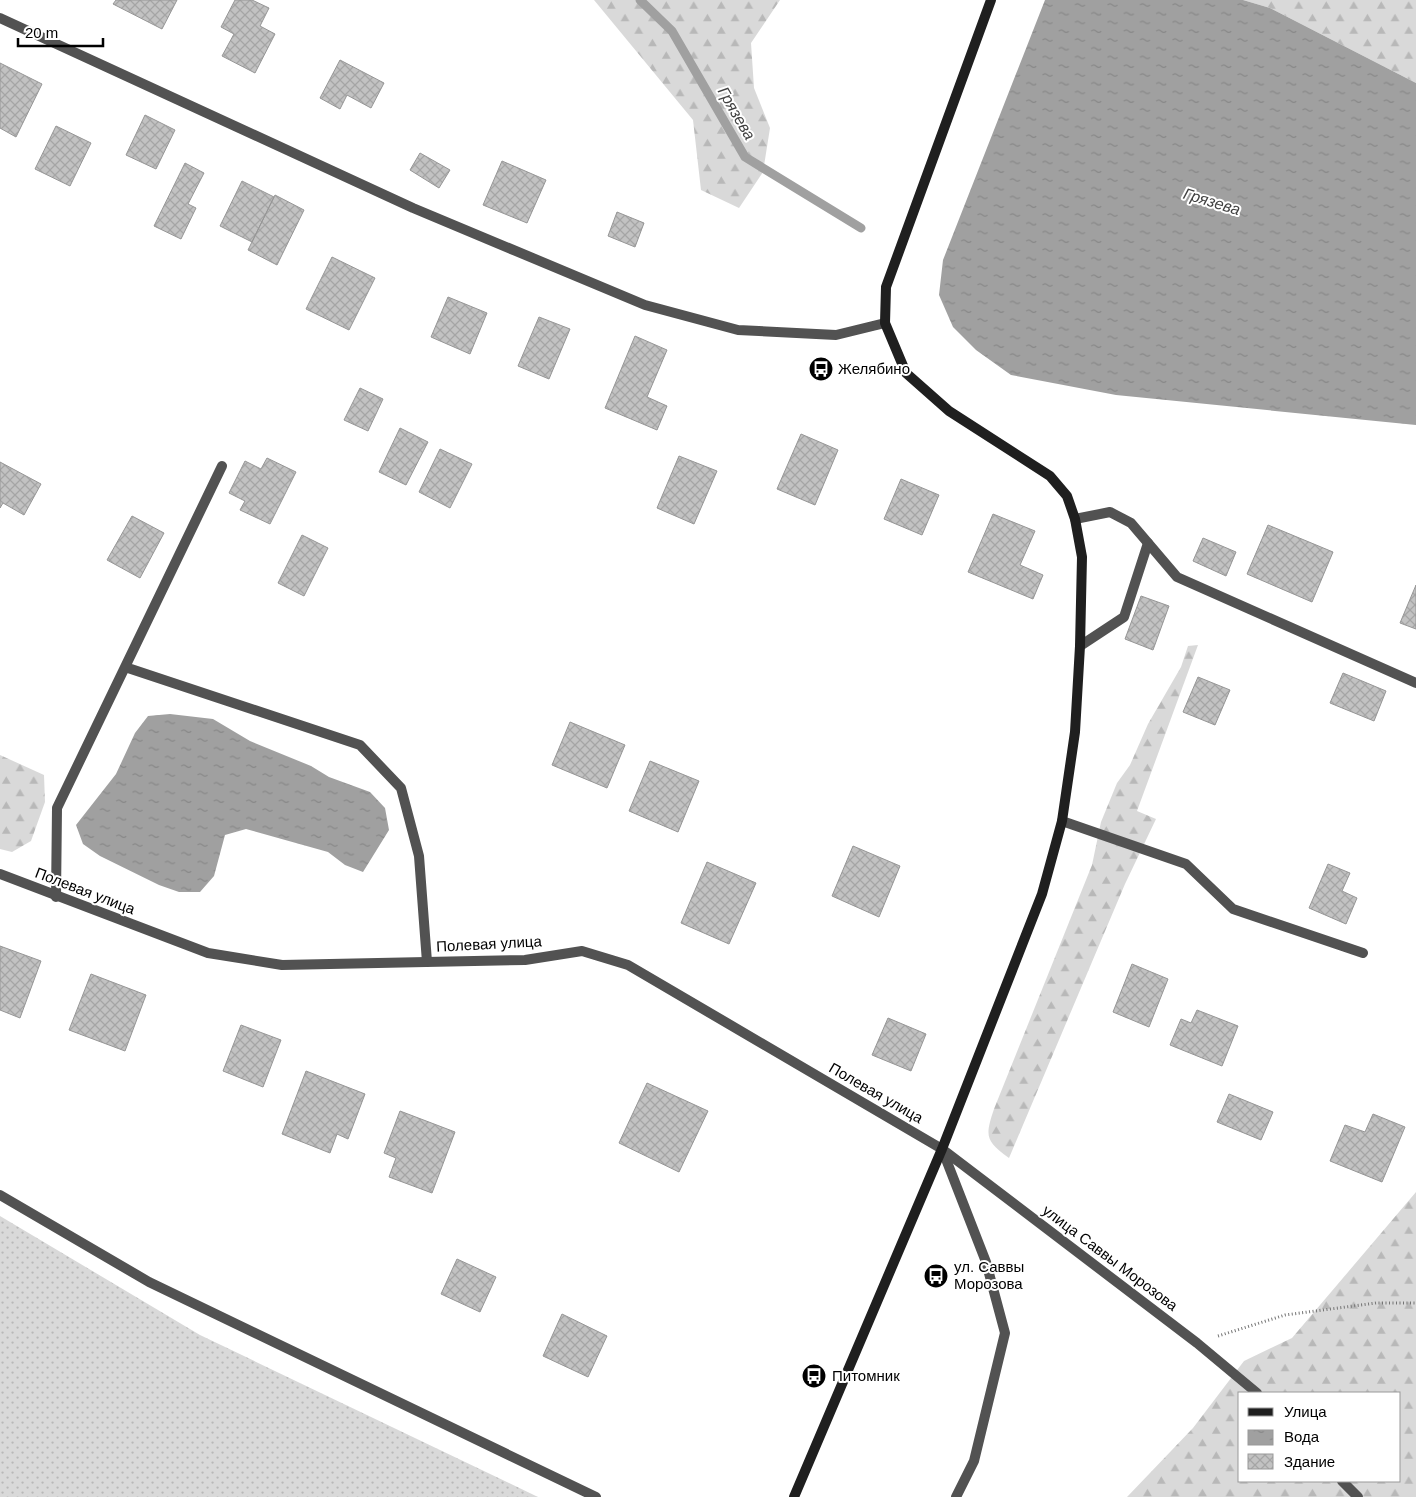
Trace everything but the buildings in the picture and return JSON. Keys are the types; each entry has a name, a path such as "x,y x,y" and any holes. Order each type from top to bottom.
{"street":[{"path":"794,1497 942,1149 1042,894 1062,820 1075,732 1080,646 1082,557 1075,519 1067,496 1050,476 949,411 906,373 885,323 886,287 991,0"},
{"path":"0,18 413,208 645,305 738,330 836,335 885,323"},
{"path":"56,897 57,808 222,466"},
{"path":"1075,519 1110,512 1131,523 1177,577 1416,683"},
{"path":"1080,646 1124,617 1148,543"},
{"path":"125,667 360,744 401,788 419,856 426,962"},
{"path":"1062,820 1186,864 1232,909 1363,953"},
{"name":"Полевая улица","path":"0,874 56,897 208,952 282,965 525,960 582,951 628,965 942,1149"},
{"path":"942,1149 986,1262 1005,1333 974,1461 956,1497"},
{"name":"улица Саввы Морозова","path":"942,1149 1197,1342 1256,1392"},
{"path":"0,1195 149,1282 596,1497"},
{"path":"1343,1482 1358,1497"}],"path":[{"path":"1197,1342 1285,1315 1376,1303 1416,1302"}],"green space":[{"path":"594,0 780,0 751,43 754,88 770,128 763,172 739,208 701,190 693,120"},
{"path":"1243,0 1416,0 1416,83 1270,8"},
{"path":"1198,645 1137,811 1156,819 1125,884 1009,1158 995,1147 989,1137 989,1126 994,1109 1092,865 1101,822 1117,783 1130,765 1148,724 1181,667 1188,646"},
{"path":"0,755 44,775 45,802 31,841 12,852 0,849"},
{"path":"1416,1192 1416,1497 1127,1497 1193,1428 1244,1361 1292,1338"},
{"path":"0,1216 200,1335 538,1497 0,1497"}],"water":[{"path":"1045,0 1243,0 1270,8 1416,83 1416,425 1116,395 1011,375 976,350 953,327 939,295 943,260"},
{"path":"170,714 213,719 250,741 311,766 329,777 370,792 385,808 389,830 363,872 345,865 328,852 246,829 225,835 214,876 200,892 179,892 159,885 100,856 83,844 76,825 116,774 135,733 148,716"}],"waterway":[{"name":"Грязева","path":"640,0 672,31 745,157 861,228"}],"place":[{"name":"Желябино","path":"821,369"},
{"name":"ул. Саввы Морозова","path":"936,1276"},
{"name":"Питомник","path":"814,1376"}]}
